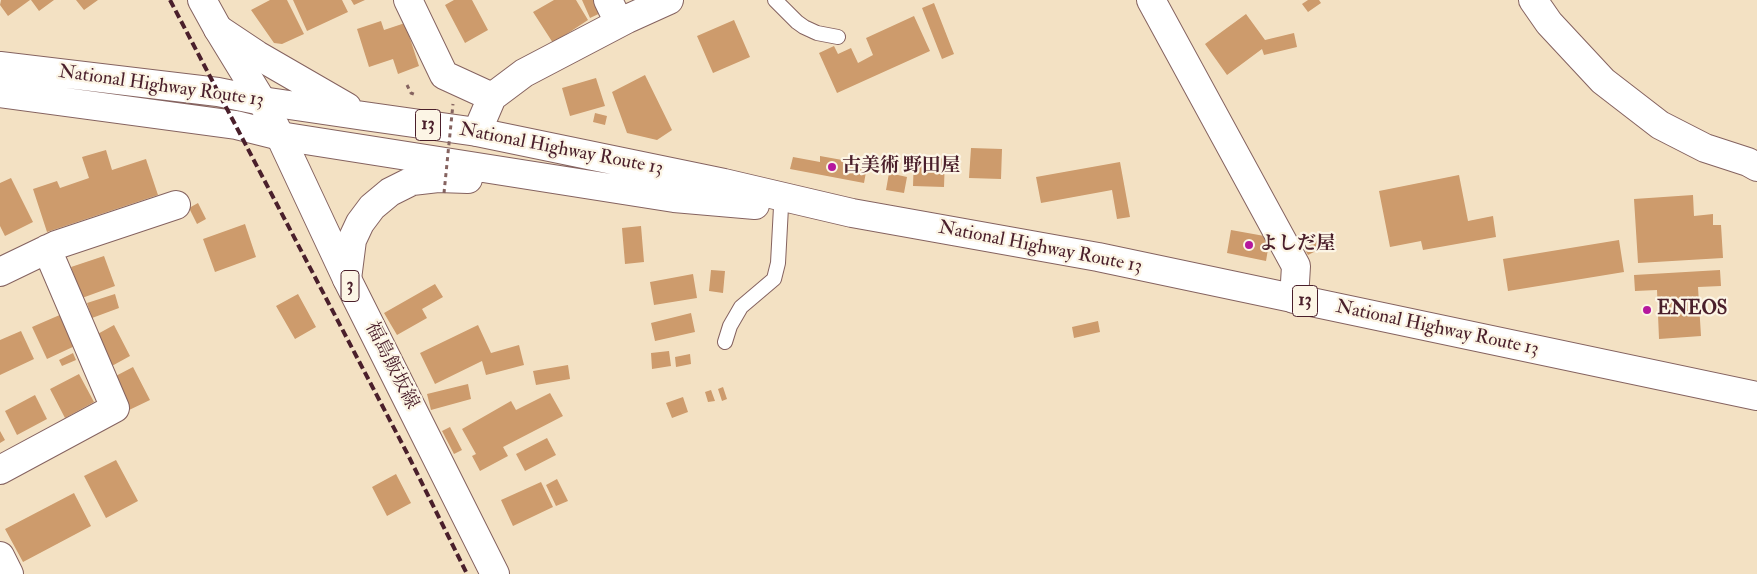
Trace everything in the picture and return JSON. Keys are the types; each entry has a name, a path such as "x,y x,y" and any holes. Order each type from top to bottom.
{"main road":[{"name":"福島飯坂線","path":"202,0 262,100 347,280 495,574"},
{"path":"408,0 444,75 492,97"},
{"path":"477,132 492,97 524,73 613,12 669,0"},
{"path":"1151,0 1296,266 1294,299"},
{"path":"1533,0 1549,23 1603,81 1660,124 1705,148 1757,167"},
{"path":"218,29 323,94 364,116"},
{"name":"National Highway Route 13","path":"0,66 218,92 477,132 724,183 852,213 1098,257 1757,396"},
{"name":"National Highway Route 13","path":"0,93 236,125 280,136 674,198 852,213"},
{"path":"347,280 352,240 360,223 372,207 390,192 412,181 438,178 468,179 674,198"},
{"path":"0,272 56,245 176,205"},
{"path":"0,470 115,408 47,249"},
{"path":"0,556 9,574"}],"lane":[{"path":"776,0 804,27 838,37"},
{"path":"725,342 730,326 741,307 774,279 778,264 782,207"}],"path":[{"path":"407,85 411,93"},
{"path":"444,193 453,104"}],"building":[{"path":"1,0 30,0 8,16 0,5"},
{"path":"31,0 54,0 39,11"},
{"path":"76,0 98,0 84,10"},
{"path":"270,0 287,0 304,34 282,44 274,43 251,10"},
{"path":"293,0 342,0 348,12 307,31"},
{"path":"351,0 365,0 354,5"},
{"path":"454,0 472,0 488,30 465,43 445,5"},
{"path":"554,0 576,0 588,20 553,43 533,12"},
{"path":"582,0 603,0 607,10 590,18"},
{"path":"1308,0 1319,0 1321,3 1308,12 1302,4"},
{"path":"934,3 954,54 942,59 922,8"},
{"path":"1246,14 1265,40 1294,33 1297,47 1264,55 1262,49 1227,75 1205,44"},
{"path":"914,16 930,51 837,93 819,53 834,46 838,54 851,48 858,63 873,55 866,38"},
{"path":"734,20 750,57 713,73 697,36"},
{"path":"381,21 384,30 405,23 419,66 398,74 393,59 369,67 357,29"},
{"path":"645,75 672,130 657,140 627,133 612,92"},
{"path":"596,78 605,106 570,116 562,88"},
{"path":"595,113 607,116 605,125 593,122"},
{"path":"971,148 1002,149 1001,179 969,178"},
{"path":"106,150 112,170 146,159 158,195 47,232 33,189 57,181 60,188 89,178 82,157"},
{"path":"820,156 859,163 860,160 868,161 864,183 790,169 793,157 820,162"},
{"path":"914,156 945,157 944,187 913,186"},
{"path":"1120,162 1130,217 1117,219 1112,190 1041,203 1036,177"},
{"path":"889,173 907,177 904,193 886,190"},
{"path":"1459,175 1468,221 1493,216 1496,237 1423,250 1421,241 1390,247 1379,191"},
{"path":"11,178 33,222 5,236 0,226 0,183"},
{"path":"1693,195 1694,216 1713,214 1713,225 1721,225 1723,258 1638,263 1634,199"},
{"path":"198,203 206,219 197,224 189,208"},
{"path":"245,224 256,257 215,272 203,239"},
{"path":"641,226 644,262 625,264 622,228"},
{"path":"1231,230 1270,237 1266,261 1227,253"},
{"path":"1332,233 1336,241 1308,255 1304,248"},
{"path":"1619,240 1624,272 1508,291 1503,259"},
{"path":"104,256 115,286 82,298 71,267"},
{"path":"711,270 725,271 723,293 709,291"},
{"path":"1720,270 1721,286 1698,287 1701,336 1659,339 1657,290 1635,291 1634,275"},
{"path":"693,274 697,298 654,305 650,282"},
{"path":"435,284 443,297 422,309 427,318 397,335 384,313"},
{"path":"115,294 119,308 92,318 87,303"},
{"path":"298,294 316,327 295,339 276,306"},
{"path":"691,313 695,332 655,341 651,323"},
{"path":"62,314 77,345 47,359 32,327"},
{"path":"1098,321 1100,332 1074,338 1072,327"},
{"path":"114,325 130,356 110,367 94,336"},
{"path":"478,325 491,353 519,345 524,365 486,375 482,361 435,384 420,353"},
{"path":"21,331 34,359 0,375 0,340"},
{"path":"669,351 671,366 652,369 651,353"},
{"path":"73,353 76,360 62,366 59,360"},
{"path":"690,354 691,364 676,367 675,357"},
{"path":"568,365 570,379 536,385 533,371"},
{"path":"133,367 150,400 127,411 110,379"},
{"path":"79,374 94,402 65,418 50,389"},
{"path":"468,384 471,399 431,410 427,394"},
{"path":"723,387 727,399 722,401 718,389"},
{"path":"711,390 715,401 708,402 705,392"},
{"path":"550,393 563,416 503,447 508,456 480,471 472,456 476,454 462,429 511,401 516,410"},
{"path":"35,395 47,419 17,435 5,411"},
{"path":"683,397 688,412 672,418 666,403"},
{"path":"450,427 462,450 454,454 442,431"},
{"path":"0,431 5,440 0,443"},
{"path":"547,438 556,455 525,471 516,454"},
{"path":"116,460 138,501 106,518 84,476"},
{"path":"396,474 411,503 387,516 372,487"},
{"path":"557,479 568,501 556,506 546,485"},
{"path":"541,482 553,507 513,526 501,500"},
{"path":"74,493 91,526 23,562 5,529"}],"railway":[{"path":"170,0 407,453 467,574"}],"place":[{"name":"古美術 野田屋","path":"832,167"},
{"name":"よしだ屋","path":"1249,245"},
{"name":"ENEOS","path":"1647,310"}]}
